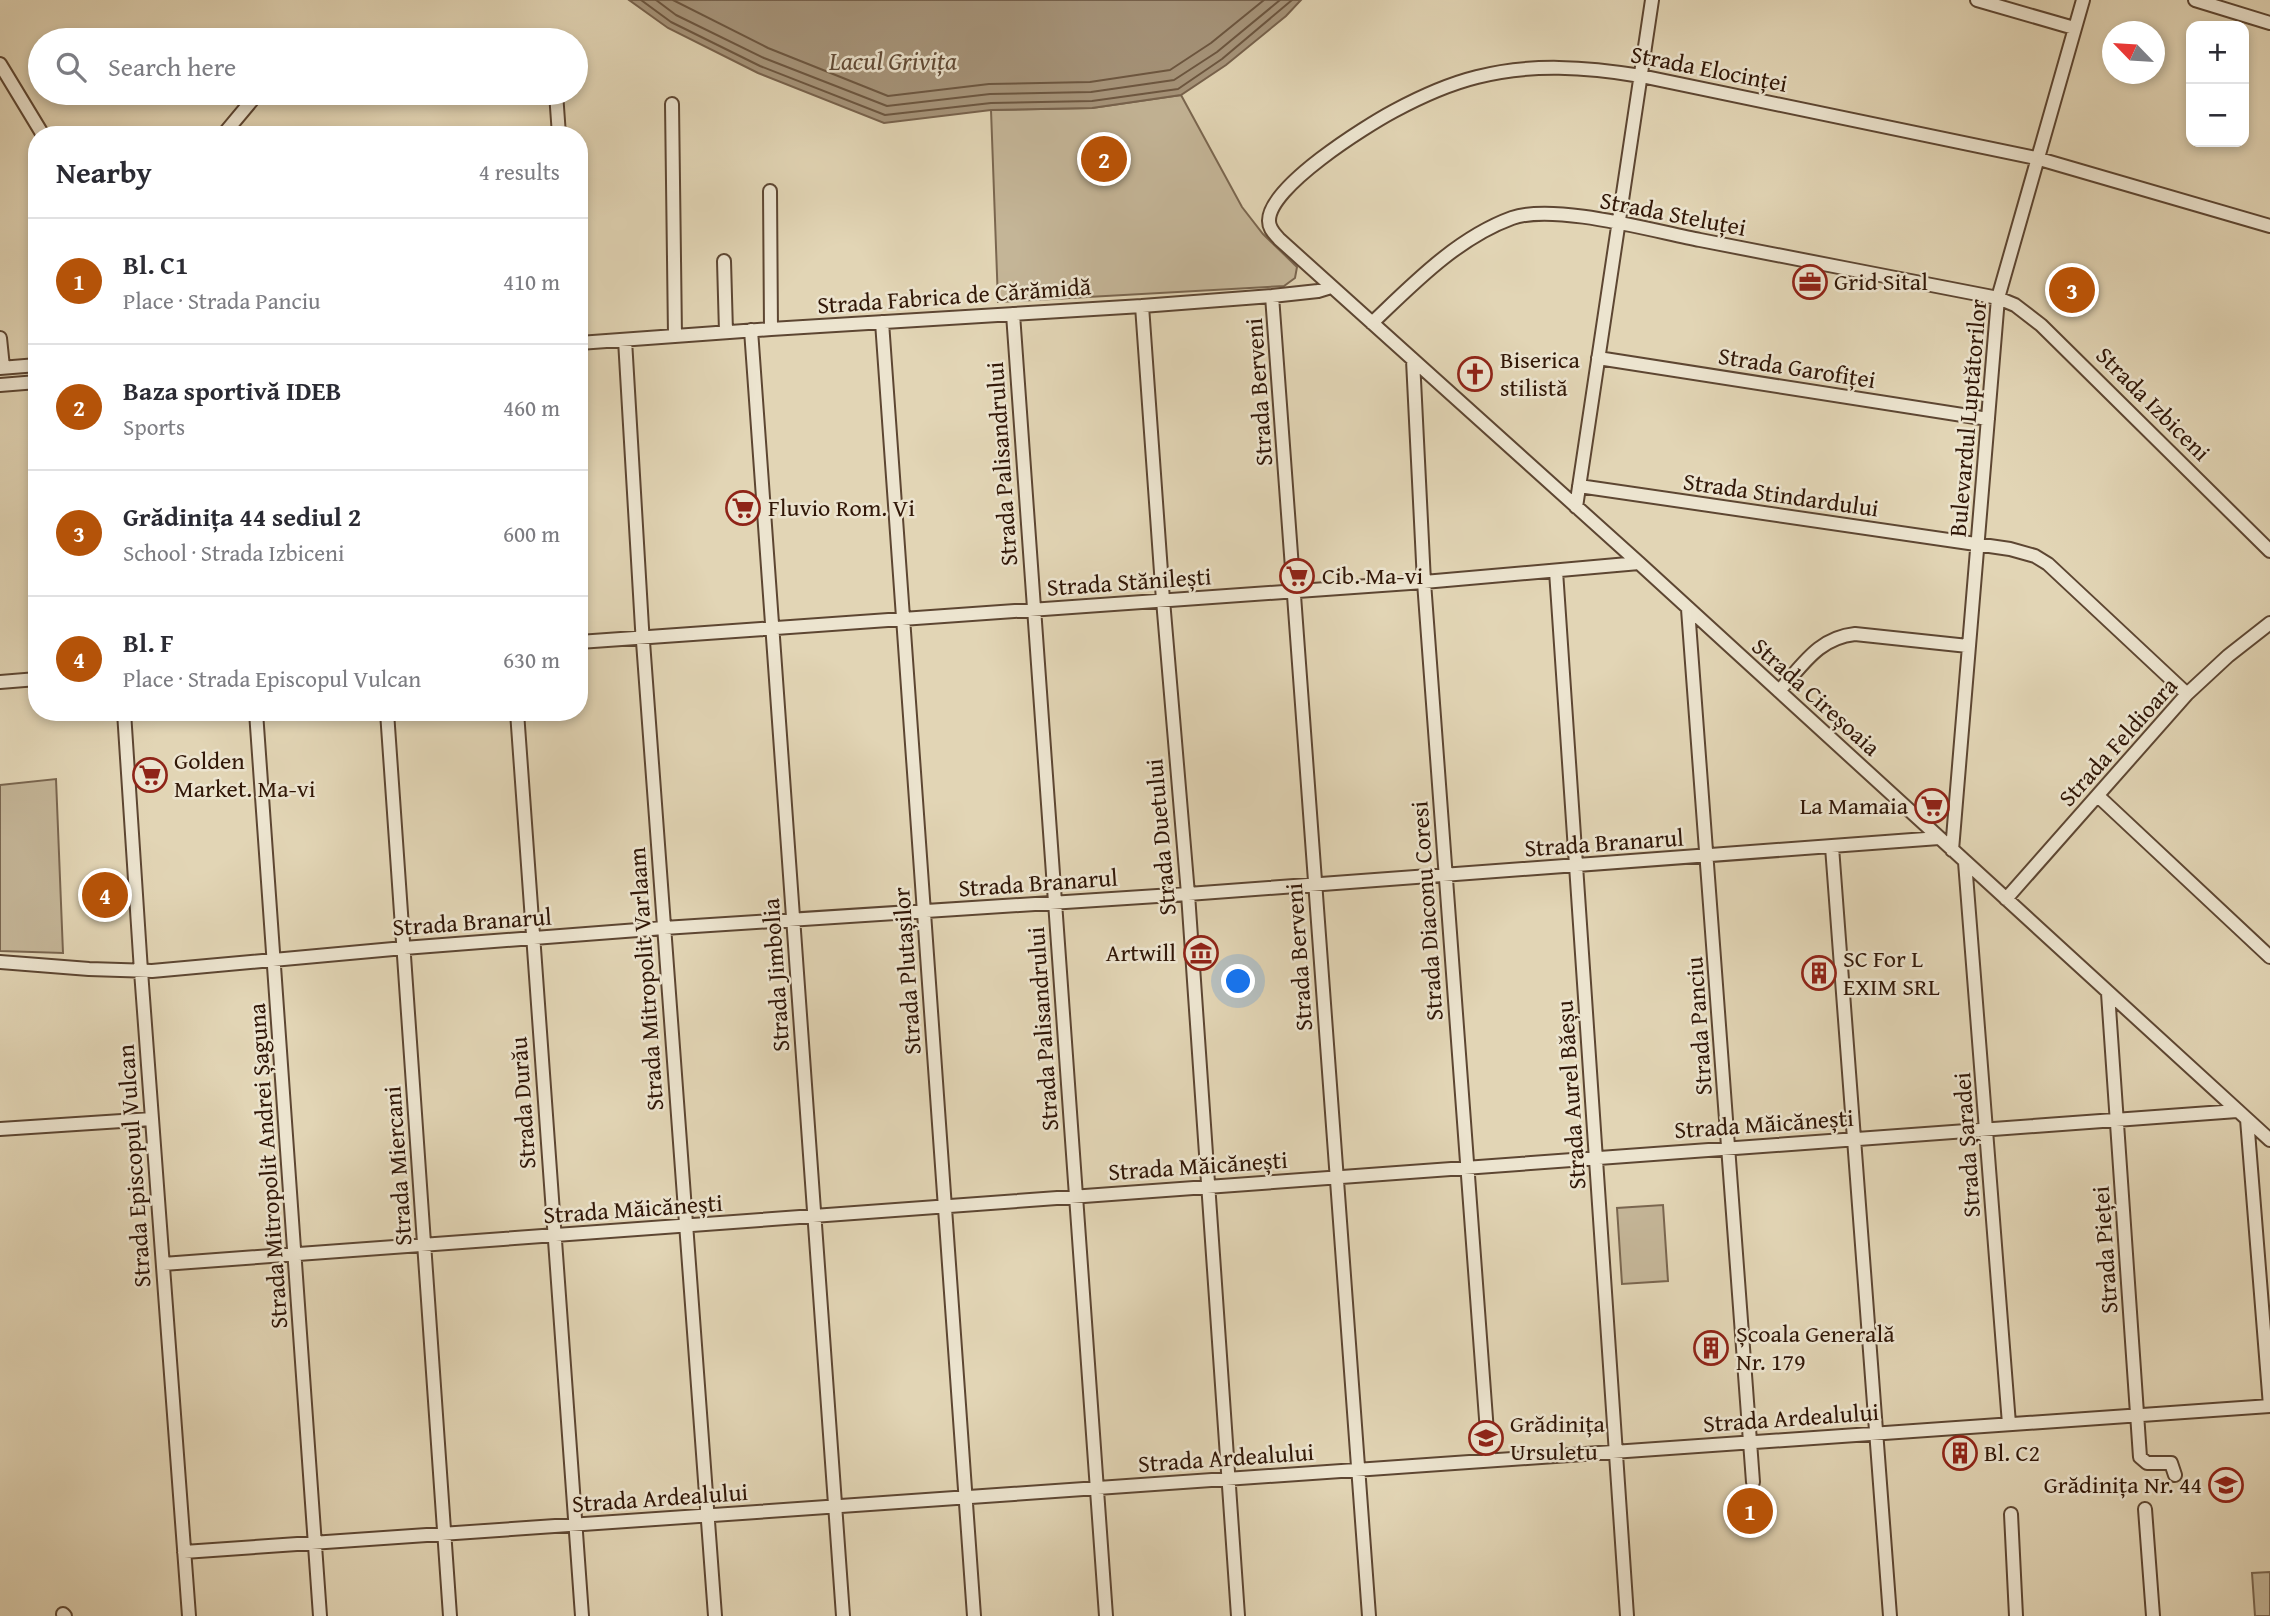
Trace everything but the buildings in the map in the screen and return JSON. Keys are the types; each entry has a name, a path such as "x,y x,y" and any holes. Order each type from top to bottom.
{"street":[{"path":"1576,507 1652,0"},
{"path":"1977,0 2074,28"},
{"name":"Bulevardul Luptătorilor","path":"1952,850 1998,298 2083,0"},
{"path":"2194,0 2270,23"},
{"path":"0,64 38,126"},
{"name":"Strada Elocinței","path":"1331,286 1271,230 1270,215 1281,195 1299,176 1355,135 1394,111 1436,91 1477,77 1511,70 1598,70 1641,76 2036,158 2270,226"},
{"path":"671,104 675,336"},
{"path":"230,126 248,105"},
{"path":"557,105 558,126"},
{"path":"771,191 771,329"},
{"name":"Strada Steluței","path":"1372,323 1452,252 1487,229 1511,218 1544,212 1619,224 1998,298"},
{"path":"724,261 726,332"},
{"name":"Strada Fabrica de Cărămidă","path":"588,342 1142,306 1272,296 1318,291 1331,286"},
{"name":"Strada Cireșoaia","path":"1331,286 1639,563 2270,1140"},
{"name":"Strada Berveni","path":"1272,296 1369,1616"},
{"name":"Strada Izbiceni","path":"1998,298 2015,305 2041,325 2270,551"},
{"name":"Strada Duetului","path":"1142,306 1188,894 1238,1616"},
{"name":"Strada Palisandrului","path":"1013,314 1106,1616"},
{"name":"Strada Plutașilor","path":"882,322 974,1616"},
{"name":"Strada Jimbolia","path":"751,330 843,1616"},
{"path":"0,338 1,368 28,366"},
{"name":"Strada Mitropolit Varlaam","path":"625,340 643,638 715,1616"},
{"name":"Strada Garofiței","path":"1598,358 1989,419"},
{"name":"Strada Diaconu Coresi","path":"1413,360 1424,582 1489,1459"},
{"path":"0,385 28,383"},
{"name":"Strada Stindardului","path":"1579,486 2022,551 2048,564 2187,694"},
{"name":"Strada Stănilești","path":"588,641 1294,592 1639,563"},
{"name":"Strada Aurel Băeșu","path":"1556,571 1627,1616"},
{"name":"Strada Panciu","path":"1688,608 1753,1482"},
{"name":"Strada Feldioara","path":"2006,899 2187,694 2228,656 2270,623"},
{"path":"1779,691 1823,643 1841,635 1855,634 1968,646"},
{"path":"0,682 28,680"},
{"name":"Strada Episcopul Vulcan","path":"125,721 189,1616"},
{"name":"Strada Mitropolit Andrei Șaguna","path":"257,721 320,1616"},
{"name":"Strada Miercani","path":"388,721 450,1616"},
{"name":"Strada Durău","path":"518,721 582,1616"},
{"path":"2098,796 2270,957"},
{"name":"Strada Branarul","path":"0,962 141,971 533,938 1188,894 1939,838"},
{"path":"1832,847 1890,1616"},
{"name":"Strada Șaradei","path":"1965,862 2009,1424"},
{"name":"Strada Pieței","path":"2108,993 2142,1461 2171,1463 2175,1475"},
{"path":"2242,1115 2270,1406"},
{"name":"Strada Măicănești","path":"163,1264 1854,1138 2116,1120 2242,1115"},
{"path":"0,1129 152,1119"},
{"name":"Strada Ardealului","path":"184,1552 2270,1406"},
{"path":"2145,1509 2153,1616"},
{"path":"2011,1514 2016,1616"}],"shaded area":[{"path":"1181,95 1242,207 1263,234 1297,267 1295,278 1284,286 998,302 991,110 1092,108"},
{"path":"56,779 63,953 0,951 0,785"},
{"path":"1663,1205 1668,1281 1622,1284 1617,1208"},
{"path":"2270,1572 2270,1616 2255,1616 2252,1573"}],"water":[{"name":"Lacul Grivița","path":"629,0 1301,0 1286,16 1226,65 1181,95 1092,108 991,110 884,123 758,73 668,28"}],"place":[{"name":"Baza sportivă IDEB","path":"1104,159"},
{"name":"Grid Sital","path":"1810,282"},
{"name":"Grădinița 44 sediul 2","path":"2072,290"},
{"name":"Biserica stilistă","path":"1475,374"},
{"name":"Fluvio Rom. Vi","path":"743,508"},
{"name":"Cib. Ma-vi","path":"1297,576"},
{"name":"Golden Market. Ma-vi","path":"150,775"},
{"name":"La Mamaia","path":"1932,806"},
{"name":"Bl. F","path":"105,895"},
{"name":"Artwill","path":"1201,953"},
{"name":"SC For L EXIM SRL","path":"1819,973"},
{"name":"Școala Generală Nr. 179","path":"1711,1348"},
{"name":"Grădinița Ursuletu","path":"1486,1438"},
{"name":"Bl. C2","path":"1960,1453"},
{"name":"Grădinița Nr. 44","path":"2226,1485"},
{"name":"Bl. C1","path":"1750,1511"}]}
